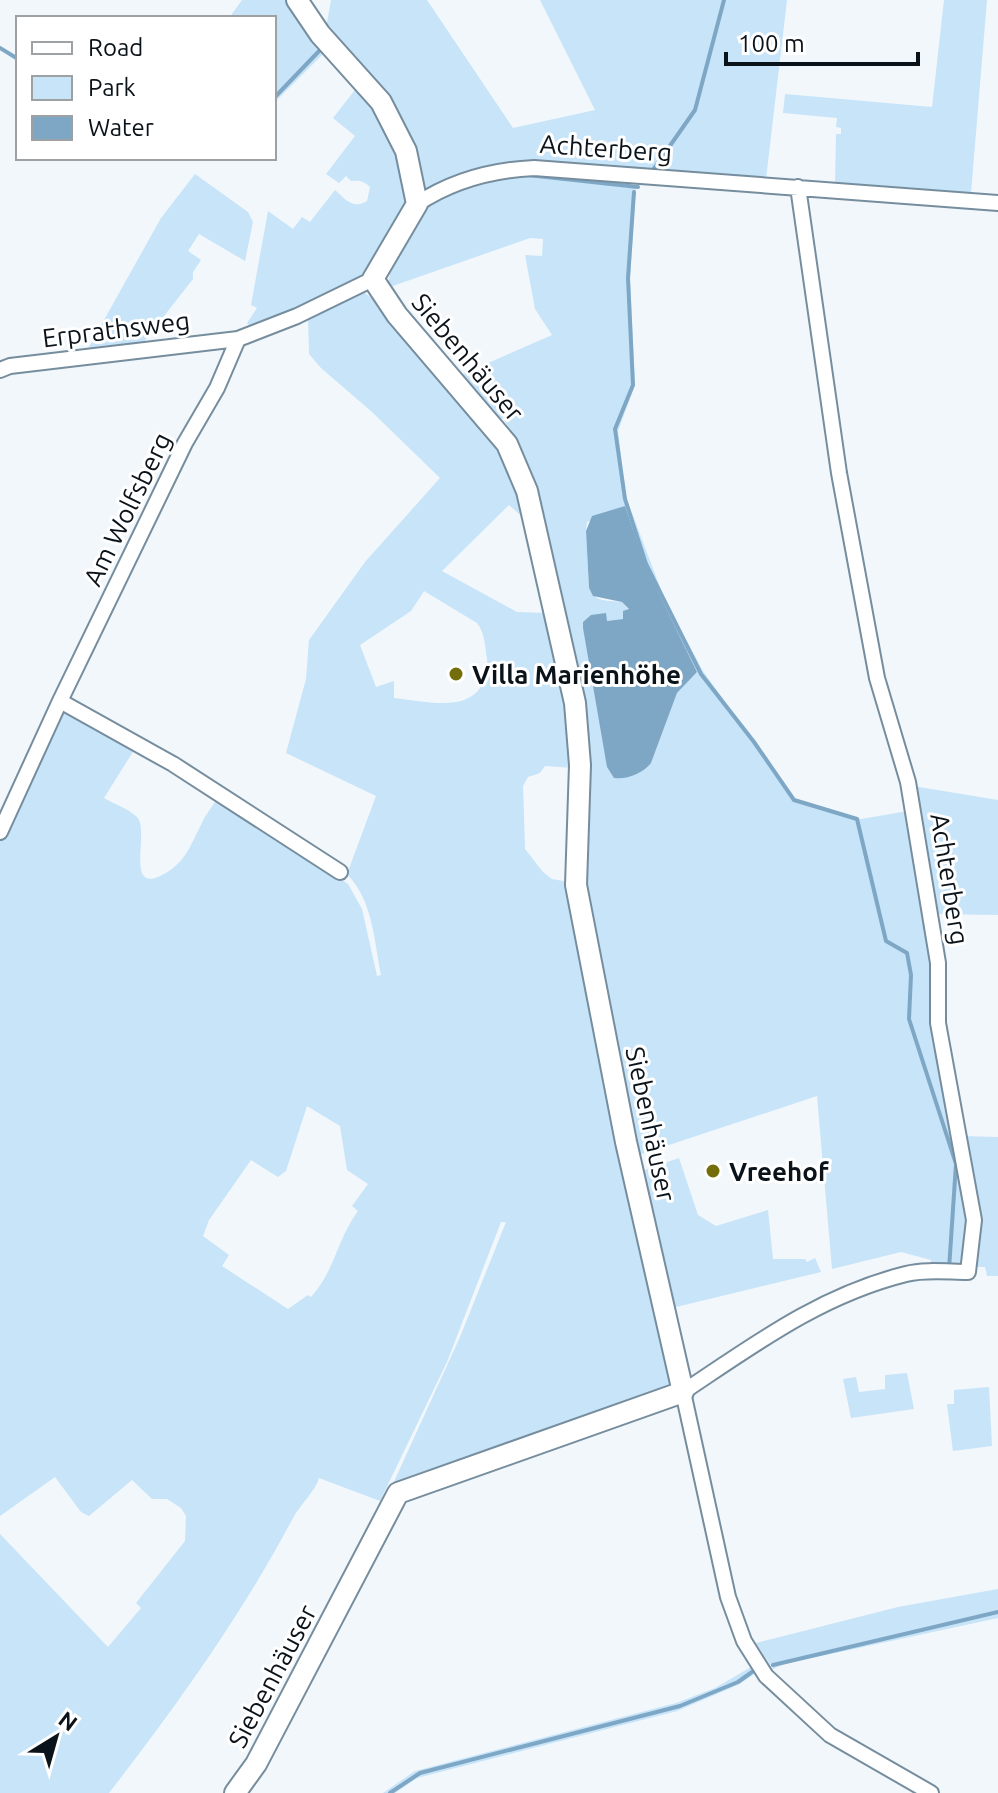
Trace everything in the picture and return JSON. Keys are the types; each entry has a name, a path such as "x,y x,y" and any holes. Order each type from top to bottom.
{"street":[{"path":"297,0 320,34 381,102 406,151 417,204 373,279"},
{"name":"Achterberg","path":"417,204 440,189 498,170 534,168 998,203"},
{"name":"Achterberg","path":"683,1392 789,1321 836,1297 909,1273 968,1272 974,1220 938,1023 938,963 908,782 877,678 839,473 798,187"},
{"name":"Siebenhäuser","path":"235,1793 256,1764 398,1493 683,1392 626,1142 576,885 580,765 575,703 527,491 507,444 397,315 373,279"},
{"name":"Erprathsweg","path":"0,370 238,339 297,316 373,279"},
{"name":"Am Wolfsberg","path":"0,832 60,701 185,443 217,388 238,339"},
{"path":"60,701 173,764 340,872"},
{"path":"683,1392 728,1597 744,1641 766,1676 830,1735 931,1793"}],"green space":[{"path":"242,0 290,0 326,51 276,101 276,16 230,16"},
{"path":"331,0 427,0 513,128 595,110 540,0 787,0 766,179 510,163 457,174 426,189 326,28"},
{"path":"944,0 987,0 971,193 835,184 836,134 841,134 841,128 836,127 837,118 783,113 785,94 932,107"},
{"path":"358,86 386,124 405,169 406,212 369,274 253,329 247,323 257,308 251,305 268,211 293,229 302,217 310,222 335,190 353,204 367,201 370,187 366,183 351,181 346,176 339,183 326,174 355,136 333,118"},
{"path":"519,173 636,186 630,279 635,385 618,431 626,497 666,603 703,671 794,798 861,819 908,811 971,1230 964,1269 931,1268 931,1260 901,1252 832,1269 817,1096 639,1155 584,899 585,767 521,452 504,419 486,415 456,377 552,335 535,309 525,255 542,256 543,239 530,238 387,288 392,264 423,208 462,185","holes":["625,507 645,565 697,672 677,693 651,763 591,615 607,621 624,619 629,610 622,602 598,598 589,588 587,522"]},
{"path":"195,174 248,212 253,222 245,261 199,234 188,251 201,260 193,272 193,279 139,348 85,354 161,218"},
{"path":"361,290 374,300 433,362 503,455 528,522 509,505 442,571 517,612 547,613 569,702 574,768 545,766 540,773 528,777 523,786 525,849 552,879 569,882 568,901 577,927 671,1386 392,1486 460,1337 506,1222 501,1222 447,1362 380,1501 319,1478 207,1659 109,1793 0,1793 0,1534 108,1647 141,1608 136,1603 185,1541 186,1516 181,1508 167,1499 152,1499 132,1480 89,1516 81,1512 55,1477 0,1516 0,841 61,705 136,747 104,798 137,817 141,836 141,871 146,878 169,871 180,861 218,798 348,884 362,909 377,976 381,975 367,909 347,874 376,796 286,753 306,679 309,640 365,562 440,478 309,354 308,317","holes":["424,591 480,627 487,669 479,690 470,697 433,703 394,698 394,681 376,687 360,645 411,611","307,1106 340,1126 347,1170 368,1184 352,1206 358,1211 319,1286 311,1297 308,1295 288,1309 222,1266 229,1255 203,1236 209,1220 251,1160 278,1177 286,1171"]},
{"path":"913,786 998,800 998,915 934,914"},
{"path":"962,1136 998,1137 998,1276 987,1276 985,1267 974,1267"},
{"path":"679,1158 698,1215 716,1226 768,1210 773,1259 805,1259 807,1262 815,1258 821,1272 672,1308 642,1171"},
{"path":"907,1373 914,1409 851,1418 843,1379 856,1377 859,1392 885,1389 885,1375"},
{"path":"989,1387 992,1446 953,1451 947,1404 954,1404 954,1390"},
{"path":"998,1589 998,1618 784,1664 773,1669 756,1643 898,1607"},
{"path":"751,1667 754,1674 738,1685 677,1711 417,1778 395,1793 383,1793 415,1771 676,1703 715,1688"}],"water":[{"path":"625,506 645,565 697,672 677,693 651,763 634,775 614,778 607,767 583,622 591,615 606,613 607,621 623,619 623,611 629,609 622,602 593,596 589,588 586,531 592,516"}],"waterway":[{"path":"653,170 695,110 724,0"},
{"path":"0,48 16,58"},
{"path":"276,96 321,49"},
{"path":"528,175 638,187"},
{"path":"634,192 628,278 633,385 615,429 625,499 646,564 701,674 794,800 857,819 886,941 907,953 911,975 909,1019 956,1164 949,1269"},
{"path":"773,1665 998,1612"},
{"path":"390,1793 420,1773 680,1706 738,1682 752,1672"}],"place":[{"name":"Villa Marienhöhe","path":"456,674"},
{"name":"Vreehof","path":"713,1171"}]}
